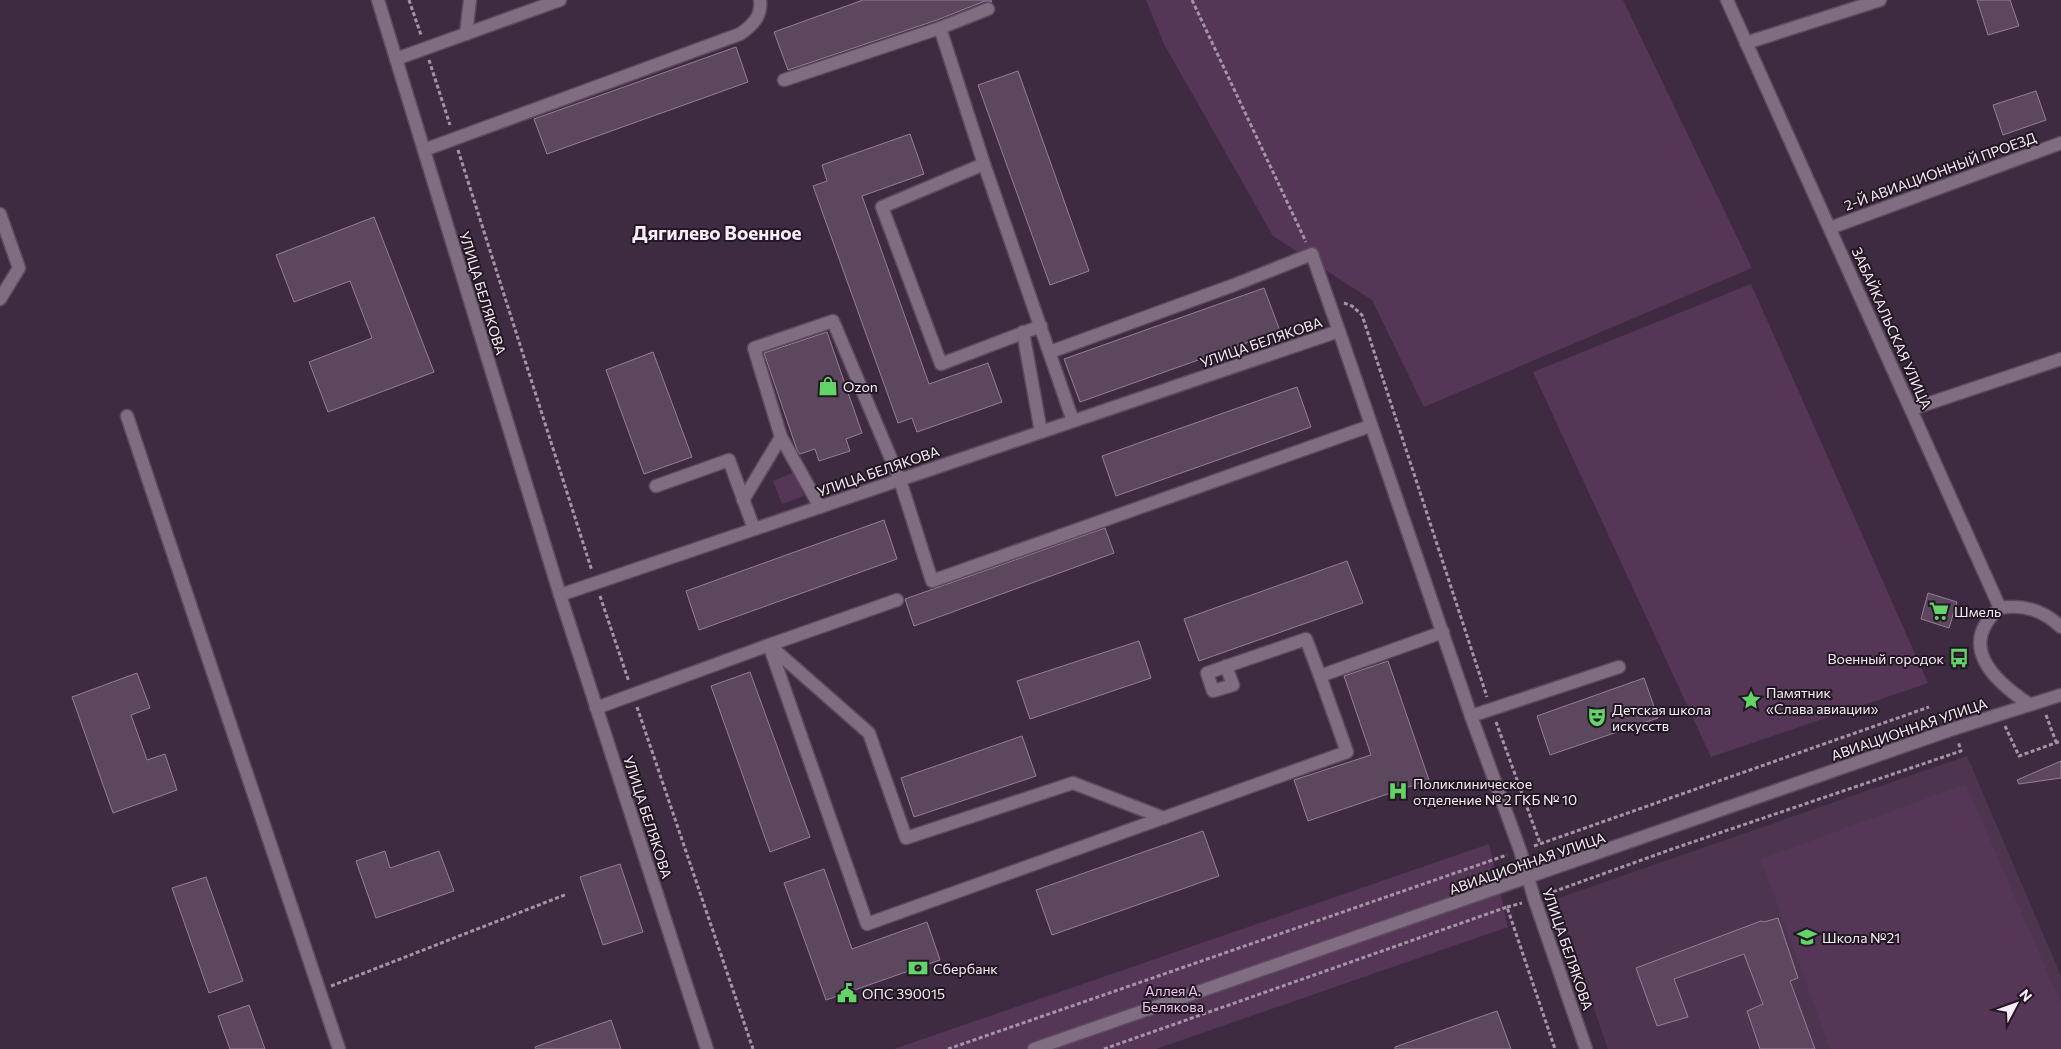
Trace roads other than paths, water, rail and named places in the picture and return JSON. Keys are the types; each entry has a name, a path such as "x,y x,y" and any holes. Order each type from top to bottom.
{"street":[{"name":"УЛИЦА БЕЛЯКОВА","path":"378,0 560,595 707,1049"},
{"path":"466,34 470,0"},
{"path":"396,59 560,0"},
{"path":"424,150 740,34 754,25 761,9 760,0"},
{"name":"ЗАБАЙКАЛЬСКАЯ УЛИЦА","path":"1727,0 2000,608"},
{"path":"1746,44 1880,0"},
{"path":"784,80 940,28 988,9"},
{"path":"940,28 984,164 1073,421"},
{"name":"2-Й АВИАЦИОННЫЙ ПРОЕЗД","path":"1830,228 2061,143"},
{"path":"984,164 882,207 941,364 1040,326"},
{"path":"0,214 19,268 0,299"},
{"path":"1050,352 1234,285 1312,254 1339,331"},
{"path":"820,507 781,437 754,348 833,321 900,480 932,581 1370,426"},
{"name":"УЛИЦА БЕЛЯКОВА","path":"560,595 1339,331 1370,426 1520,850 1534,898 1586,1049"},
{"path":"1023,332 1041,432"},
{"path":"1912,409 2061,359"},
{"path":"126,416 339,1049"},
{"path":"744,500 781,437"},
{"path":"656,486 729,460 754,529"},
{"path":"596,708 897,600"},
{"path":"2000,608 2024,606 2051,618 2061,627"},
{"name":"АВИАЦИОННАЯ УЛИЦА","path":"2000,608 1984,624 1980,646 1982,657 1990,671 2002,684 2035,703"},
{"path":"1320,676 1443,632"},
{"path":"768,645 867,924 1347,752 1306,639 1226,666"},
{"path":"768,645 869,733 906,838 1073,783 1164,818"},
{"path":"1472,716 1618,667"},
{"name":"АВИАЦИОННАЯ УЛИЦА","path":"1034,1049 1953,729 2061,694"}],"place":[{"name":"Ozon","path":"828,386"},
{"name":"Шмель","path":"1939,611"},
{"name":"Военный городок","path":"1959,658"},
{"name":"Памятник «Слава авиации»","path":"1751,700"},
{"name":"Детская школа искусств","path":"1597,717"},
{"name":"Поликлиническое отделение № 2 ГКБ № 10","path":"1398,791"},
{"name":"Школа №21","path":"1807,937"},
{"name":"Сбербанк","path":"918,968"},
{"name":"ОПС 390015","path":"847,993"}],"district":[{"name":"Дягилево Военное","path":"717,232"}],"park label":[{"name":"Аллея А. Белякова","path":"1173,998"}]}
